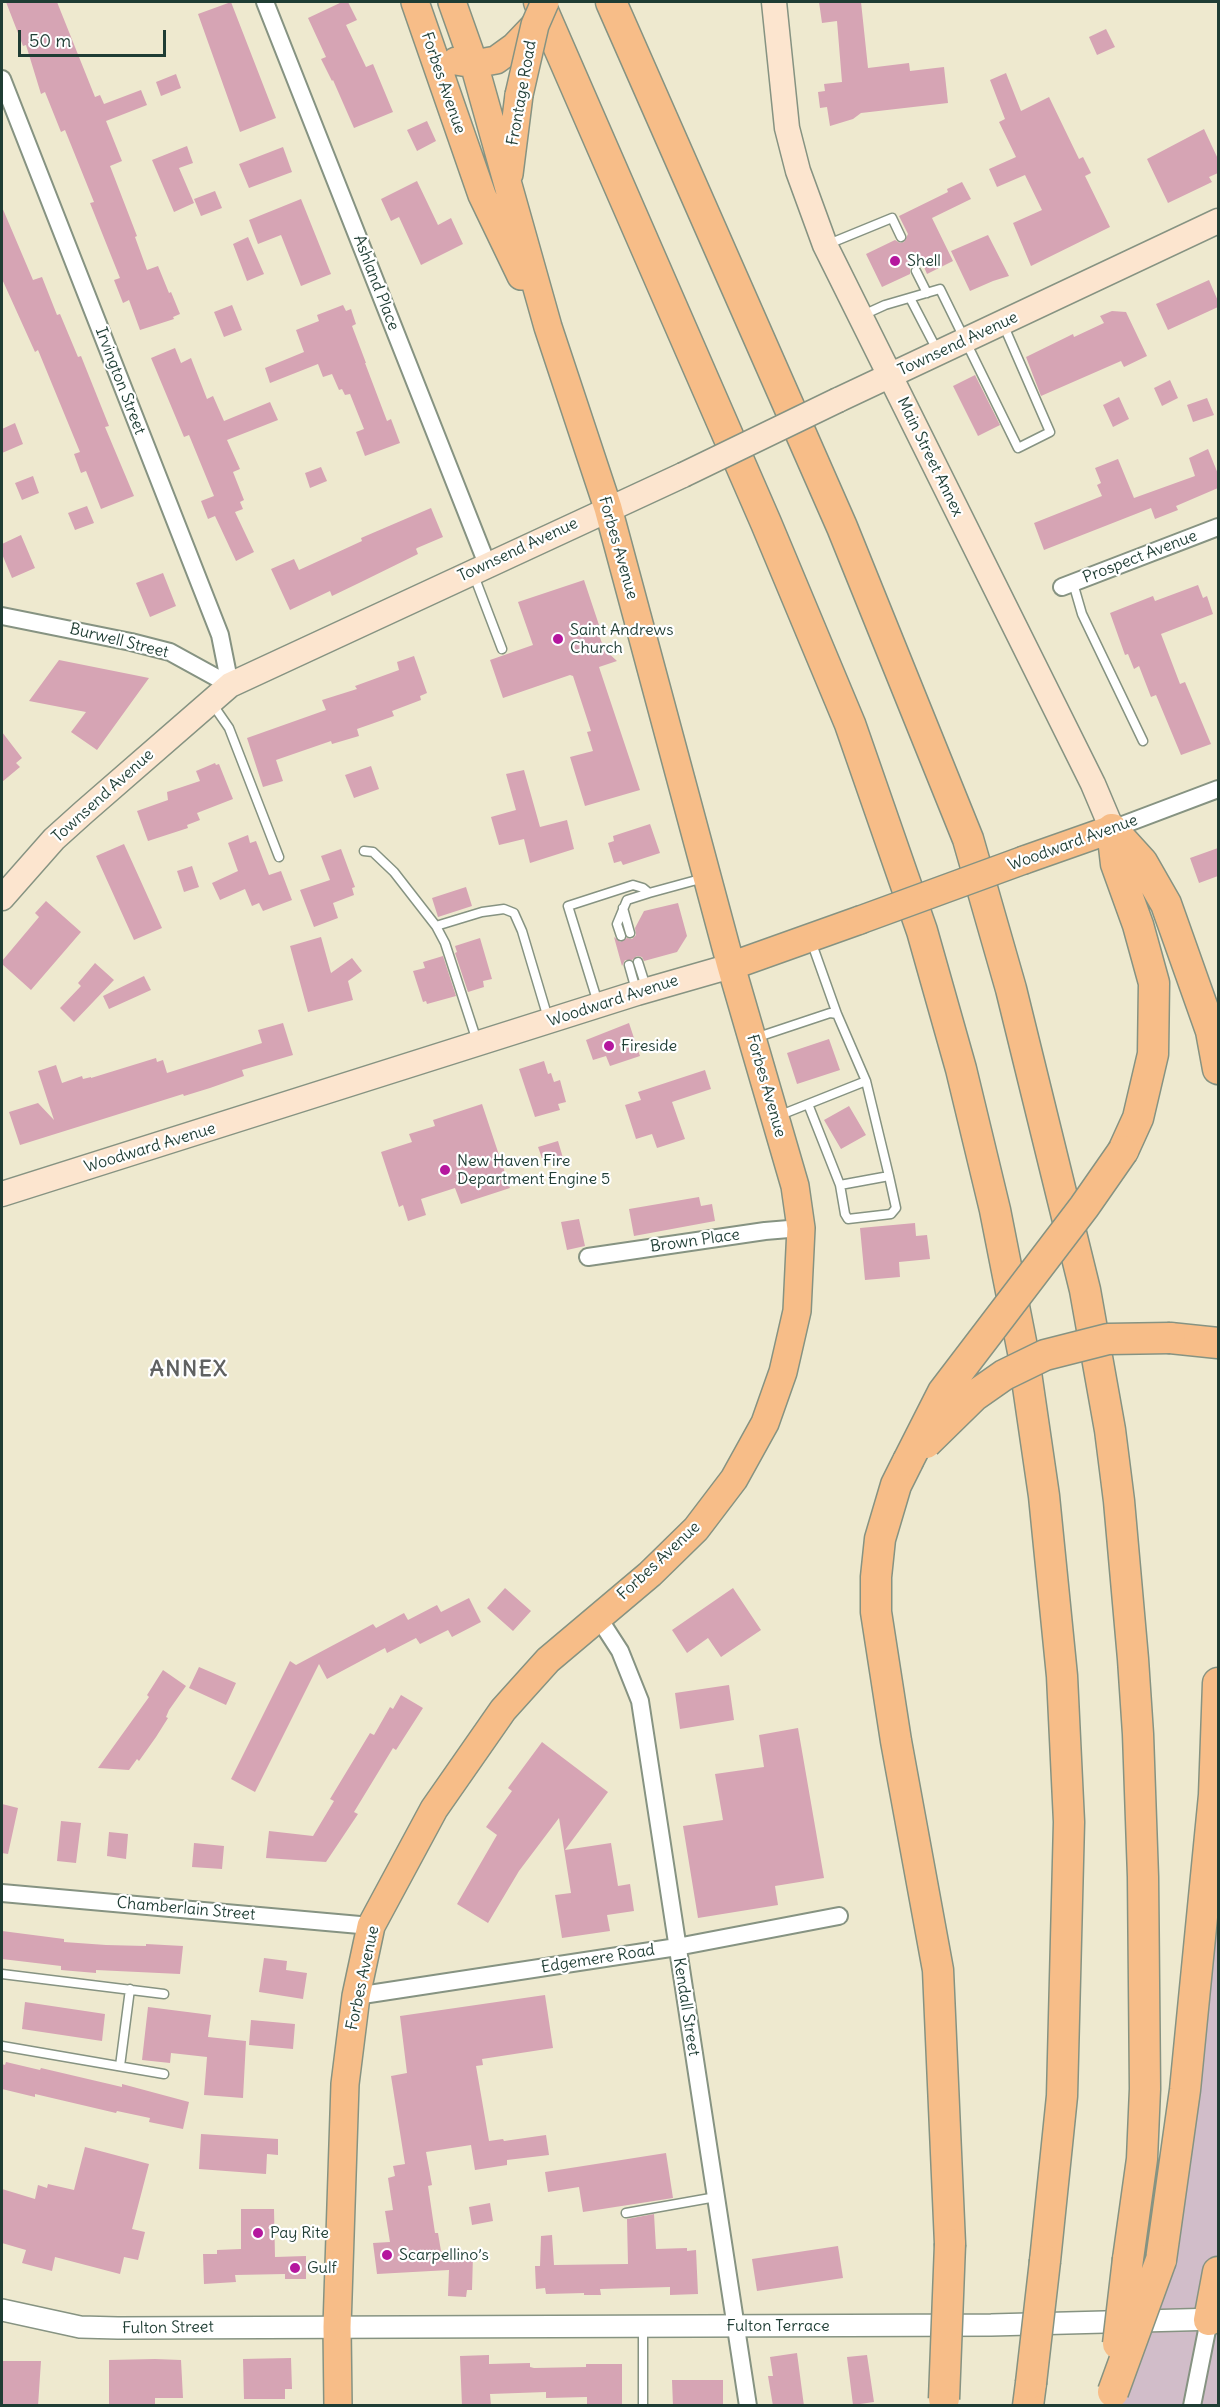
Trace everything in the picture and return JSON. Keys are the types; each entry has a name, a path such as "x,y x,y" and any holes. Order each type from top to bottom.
{"highway":[{"path":"611,2 842,527 968,839 1011,989 1086,1290 1110,1430 1119,1501 1132,1638 1143,1877 1145,2089 1142,2159 1111,2398"},
{"path":"540,9 766,523 850,724 922,931 961,1069 993,1200 1023,1352 1044,1496 1063,1698 1069,1822 1062,2096 1030,2394"},
{"path":"1112,829 1142,862 1166,904 1211,1031 1218,1069"},
{"path":"944,2402 950,2244 938,1970 896,1741 876,1612 876,1577 880,1539 896,1485 943,1392 1084,1207 1123,1151 1138,1118 1152,1054 1154,983 1138,925 1116,864 1112,829"},
{"path":"908,1461 974,1396 1004,1375 1045,1355 1108,1339 1170,1338 1218,1343"},
{"path":"1111,2398 1161,2260 1187,2067 1214,1795 1218,1683"},
{"path":"1214,2320 1218,2272"}],"main road":[{"name":"Forbes Avenue","path":"415,2 482,195 548,327"},
{"name":"Forbes Avenue","path":"338,2406 337,2327 345,2084 356,1996 371,1926 434,1809 503,1710 548,1660 650,1574 696,1529 734,1479 765,1423 783,1372 797,1311 801,1228 795,1186 731,966 608,508 548,327 508,187 485,62 452,2"},
{"name":"Main Street Annex","path":"774,2 787,128 801,180 825,245 1093,784 1112,829"},
{"path":"435,57 485,62 514,47 540,9"},
{"name":"Frontage Road","path":"508,187 519,95 540,9"},
{"name":"Townsend Avenue","path":"2,898 54,839 230,685 683,475 1218,221"},
{"name":"Woodward Avenue","path":"2,1194 642,991 731,966 1112,829"}],"street":[{"name":"Ashland Place","path":"265,2 479,568"},
{"name":"Irvington Street","path":"2,80 220,636 230,685"},
{"name":"Prospect Avenue","path":"1067,585 1218,527"},
{"name":"Burwell Street","path":"2,616 170,652 230,685"},
{"name":"Woodward Avenue","path":"1112,829 1218,789"},
{"name":"Brown Place","path":"588,1257 765,1231 801,1228"},
{"name":"Kendall Street","path":"598,1617 620,1651 640,1701 748,2406"},
{"name":"Chamberlain Street","path":"2,1893 371,1926"},
{"name":"Edgemere Road","path":"356,1996 677,1947 839,1916"},
{"name":"Fulton Street","path":"2,2310 80,2327 337,2327"},
{"name":"Fulton Terrace","path":"337,2327 992,2325 1214,2320"},
{"path":"1192,2406 1214,2320"}],"lane":[{"path":"825,245 892,218 901,237"},
{"path":"916,271 927,293"},
{"path":"860,316 885,304 940,289 1018,448 1050,432 1002,323"},
{"path":"910,298 938,354"},
{"path":"479,568 502,649"},
{"path":"1067,585 1143,741"},
{"path":"211,702 229,728 279,857"},
{"path":"364,851 373,852 394,872 436,926 445,943 478,1044"},
{"path":"625,934 617,924 627,900 707,877"},
{"path":"599,1006 568,906 633,885 644,888 649,893"},
{"path":"436,926 482,912 504,909 514,913 522,931 549,1022"},
{"path":"808,1104 840,1185 844,1214 848,1219 891,1214 896,1208 866,1081 837,1014 809,938"},
{"path":"634,963 642,991"},
{"path":"752,1039 830,1013 837,1014"},
{"path":"774,1117 866,1081"},
{"path":"840,1185 889,1176"},
{"path":"2,1974 164,1994"},
{"path":"120,2066 130,1989"},
{"path":"2,2046 164,2074"},
{"path":"626,2213 716,2197"},
{"path":"643,2325 643,2406"}],"shaded area":[{"path":"1218,1688 1218,2405 1119,2406 1161,2260"}],"building":[{"path":"6,2 57,2 95,97 100,95 104,104 141,90 147,105 106,121 122,161 110,166 137,236 135,237 147,270 158,266 169,293 171,292 180,314 173,317 174,319 140,330 129,300 123,303 114,280 120,278 90,203 94,202 65,130 61,132 45,92 41,94 26,45 23,46"},
{"path":"231,2 276,118 240,132 198,14"},
{"path":"342,2 348,2 357,20 346,25 366,67 373,64 393,112 354,128 321,59 326,57 308,18"},
{"path":"819,2 861,2 868,68 909,63 910,71 944,67 948,103 861,113 853,119 830,126 827,107 820,108 818,92 825,91 824,84 842,82 837,21 822,23"},
{"path":"1106,29 1115,47 1097,55 1089,37"},
{"path":"1006,73 1021,111 1049,97 1079,159 1083,157 1091,173 1085,176 1110,227 1031,266 1013,223 1042,210 1025,175 997,187 989,169 1016,157 999,122 1005,119 990,80"},
{"path":"176,74 181,88 161,96 156,82"},
{"path":"427,121 436,141 417,151 407,130"},
{"path":"1204,129 1218,159 1218,173 1209,177 1212,182 1168,203 1147,159"},
{"path":"187,146 193,163 179,168 194,203 174,212 152,160"},
{"path":"283,147 292,172 249,188 239,164"},
{"path":"417,181 438,225 451,218 463,244 421,265 399,217 391,221 381,199"},
{"path":"962,182 971,199 932,218 953,261 927,274 924,267 914,265 910,268 910,274 882,287 866,254 895,240 900,243 904,242 908,234 899,216 948,192 947,189"},
{"path":"215,191 222,208 201,216 194,199"},
{"path":"301,199 331,274 301,286 281,235 258,244 249,220"},
{"path":"2,207 33,280 42,277 57,315 60,314 78,357 81,356 109,426 105,427 134,496 101,509 86,471 81,473 74,454 80,452 38,350 35,352 2,279"},
{"path":"988,235 1009,276 970,291 951,251"},
{"path":"248,237 264,274 247,281 233,244"},
{"path":"1209,280 1218,301 1218,307 1168,330 1156,304"},
{"path":"232,305 242,330 224,337 214,312"},
{"path":"343,305 346,311 351,309 356,324 352,326 365,363 387,421 391,419 400,443 365,456 356,432 364,429 350,394 345,395 342,389 339,390 332,374 323,377 318,364 270,383 265,368 304,352 296,330 319,321 317,315"},
{"path":"1112,311 1126,312 1147,356 1124,367 1121,361 1041,396 1026,357 1073,334 1074,337 1104,323 1100,316"},
{"path":"175,348 181,363 191,358 207,399 213,396 224,421 270,402 278,420 227,440 240,469 233,472 244,500 240,502 243,509 235,512 254,552 236,561 215,516 208,519 201,501 214,496 189,435 184,437 151,358"},
{"path":"975,375 1000,425 978,436 953,386"},
{"path":"1170,380 1178,398 1162,406 1154,388"},
{"path":"1119,397 1129,419 1113,427 1103,405"},
{"path":"1207,398 1214,415 1193,422 1187,405"},
{"path":"15,423 23,444 2,453 2,429"},
{"path":"1208,449 1218,474 1218,488 1176,506 1178,510 1155,519 1151,508 1044,550 1034,523 1102,496 1097,485 1101,483 1095,468 1118,459 1134,498 1195,476 1189,458"},
{"path":"321,467 327,481 310,488 305,473"},
{"path":"33,476 39,493 22,500 15,483"},
{"path":"87,506 94,523 75,530 68,513"},
{"path":"431,508 443,537 417,548 418,554 332,596 330,591 290,610 271,569 294,559 299,570 362,541 361,538"},
{"path":"21,535 35,568 12,578 2,554 2,544"},
{"path":"163,573 176,606 150,617 136,583"},
{"path":"584,580 599,625 596,626 604,649 617,661 599,667 640,790 585,806 570,757 593,751 587,732 591,731 573,676 570,675 503,698 490,660 533,645 518,602"},
{"path":"1198,585 1203,598 1207,596 1213,614 1161,634 1180,684 1185,682 1211,744 1181,755 1156,695 1151,697 1139,666 1134,669 1128,654 1125,655 1110,613 1153,596 1155,601"},
{"path":"414,656 427,693 420,696 421,700 392,711 394,716 357,729 359,736 332,744 331,741 276,760 283,781 263,787 247,738 326,710 322,700 357,689 355,686 399,670 397,662"},
{"path":"59,660 149,678 97,750 71,732 86,712 29,701"},
{"path":"2,732 22,758 16,763 20,767 2,782"},
{"path":"215,763 219,764 233,799 197,813 200,820 187,825 188,828 148,841 137,811 168,800 167,792 200,781 196,771"},
{"path":"371,766 379,789 354,798 345,775"},
{"path":"524,770 540,827 567,820 574,849 530,863 524,839 499,845 491,817 516,810 506,774"},
{"path":"650,824 660,853 623,865 621,861 614,863 608,843 614,841 613,836"},
{"path":"248,835 250,843 256,841 269,875 281,871 292,900 263,911 259,903 252,906 245,889 220,900 212,883 238,871 228,843"},
{"path":"124,844 162,928 134,940 96,856"},
{"path":"1218,848 1218,876 1199,883 1190,858"},
{"path":"341,849 355,887 352,888 354,895 333,903 338,918 314,927 300,890 330,880 321,856"},
{"path":"192,866 199,887 184,892 177,871"},
{"path":"466,887 472,906 438,917 432,898"},
{"path":"46,901 81,932 31,990 2,964 2,961 39,917 35,913"},
{"path":"678,903 687,936 677,952 644,961 642,957 637,956 632,960 625,960 622,966 614,937 620,942 627,938 632,939 636,935 635,928 644,911"},
{"path":"321,937 331,973 352,958 362,971 348,981 353,1000 308,1012 290,946"},
{"path":"480,938 492,979 483,981 484,987 468,992 455,953 457,952 455,946"},
{"path":"443,956 456,996 427,1004 426,1001 423,1002 413,971 425,968 423,962"},
{"path":"95,963 114,980 74,1022 60,1008 81,986 78,983"},
{"path":"144,976 151,990 109,1009 103,996"},
{"path":"283,1023 293,1055 242,1070 244,1076 210,1088 184,1096 183,1094 20,1145 9,1112 38,1103 54,1120 38,1071 56,1065 62,1083 82,1076 83,1079 91,1078 156,1058 157,1062 163,1060 167,1073 262,1043 258,1030"},
{"path":"629,1023 640,1056 610,1066 606,1056 593,1060 586,1040"},
{"path":"829,1039 840,1070 797,1084 787,1053"},
{"path":"544,1061 548,1074 551,1073 554,1082 560,1080 566,1102 558,1104 560,1110 535,1117 519,1069"},
{"path":"705,1070 711,1089 672,1102 685,1139 657,1148 652,1134 636,1139 625,1105 641,1100 638,1092"},
{"name":"New Haven Fire Department Engine 5","path":"482,1104 510,1188 461,1204 455,1188 421,1199 426,1215 408,1221 403,1205 399,1207 381,1152 412,1142 409,1134 435,1126 433,1120"},
{"path":"849,1106 866,1135 841,1149 824,1120"},
{"path":"558,1141 563,1158 544,1164 538,1147"},
{"path":"699,1197 701,1206 712,1204 715,1221 634,1236 629,1209"},
{"path":"579,1219 585,1246 567,1250 561,1222"},
{"path":"915,1223 916,1236 927,1235 930,1259 899,1262 900,1277 865,1280 860,1228"},
{"path":"505,1588 531,1611 513,1631 487,1608"},
{"path":"733,1588 761,1630 721,1657 708,1638 687,1653 672,1630"},
{"path":"469,1598 481,1622 452,1637 448,1630 420,1644 416,1638 387,1653 385,1648 327,1679 319,1664 255,1792 231,1779 290,1661 296,1665 373,1624 376,1628 404,1613 408,1620 437,1605 441,1612"},
{"path":"199,1667 236,1683 226,1705 189,1688"},
{"path":"163,1670 186,1686 169,1710 166,1717 168,1718 156,1737 139,1761 137,1759 129,1770 98,1768 149,1697 147,1695"},
{"path":"729,1685 734,1720 680,1729 675,1693"},
{"path":"401,1695 423,1708 396,1750 393,1748 354,1812 358,1814 326,1862 266,1858 269,1831 313,1836 334,1801 330,1799 370,1733 374,1735 390,1707 393,1709"},
{"path":"798,1728 824,1878 775,1886 778,1905 698,1918 683,1826 723,1820 715,1774 764,1767 759,1735"},
{"path":"542,1742 608,1792 565,1850 611,1843 618,1886 630,1884 634,1911 607,1915 610,1931 562,1938 555,1895 571,1893 559,1818 519,1871 488,1923 457,1904 497,1835 486,1827 512,1791 508,1788"},
{"path":"2,1804 18,1808 8,1854 2,1853"},
{"path":"61,1821 81,1823 76,1863 57,1861"},
{"path":"109,1832 128,1834 126,1859 107,1856"},
{"path":"194,1843 224,1846 222,1869 192,1867"},
{"path":"2,1931 64,1939 64,1942 183,1946 180,1974 96,1970 96,1973 61,1970 61,1966 2,1959"},
{"path":"264,1958 287,1961 286,1970 307,1973 303,1999 259,1992"},
{"path":"545,1995 553,2048 482,2059 483,2065 476,2066 489,2141 546,2135 549,2155 507,2160 507,2165 475,2170 471,2145 426,2152 432,2185 428,2186 435,2233 438,2233 441,2251 463,2251 463,2254 473,2255 472,2290 467,2290 466,2297 448,2296 449,2270 377,2274 373,2243 390,2242 385,2211 393,2210 388,2178 395,2176 393,2166 405,2164 391,2076 407,2073 400,2016"},
{"path":"25,2002 105,2014 102,2041 22,2029"},
{"path":"148,2007 211,2015 208,2037 246,2041 243,2098 204,2095 207,2057 171,2053 170,2063 142,2060"},
{"path":"251,2020 295,2024 293,2049 249,2045"},
{"path":"6,2062 122,2087 122,2084 189,2102 183,2129 149,2122 150,2118 2,2089 2,2064 5,2065"},
{"path":"201,2134 278,2139 278,2155 267,2154 266,2174 199,2169"},
{"path":"85,2147 149,2164 132,2229 145,2232 138,2260 124,2257 120,2274 55,2257 52,2271 22,2263 26,2250 2,2243 2,2189 35,2199 38,2185 47,2188 48,2184 74,2190"},
{"path":"666,2153 673,2198 583,2212 579,2187 548,2192 545,2172"},
{"path":"490,2203 493,2221 472,2225 469,2207"},
{"path":"241,2209 274,2209 275,2257 306,2256 306,2279 285,2279 285,2274 235,2275 236,2282 204,2284 203,2254 217,2254 217,2250 241,2249"},
{"path":"654,2214 656,2249 696,2250 698,2294 670,2295 670,2287 600,2289 601,2295 546,2294 545,2288 536,2289 535,2266 540,2266 541,2236 552,2235 554,2265 628,2264 627,2219"},
{"path":"838,2246 843,2278 757,2291 752,2259"},
{"path":"797,2353 804,2406 773,2406 768,2376 773,2376 770,2357"},
{"path":"489,2355 489,2364 530,2363 530,2367 534,2368 622,2364 622,2406 587,2406 587,2397 546,2398 546,2392 490,2394 491,2406 462,2406 460,2356"},
{"path":"867,2355 874,2402 853,2405 847,2357"},
{"path":"291,2358 292,2389 285,2389 285,2399 244,2399 243,2359"},
{"path":"109,2360 181,2360 183,2398 155,2398 155,2406 109,2406"},
{"path":"2,2361 41,2361 38,2406 2,2406"},
{"path":"672,2380 723,2380 723,2406 673,2406"}],"place":[{"name":"Shell","path":"895,261"},
{"name":"Saint Andrews Church","path":"558,639"},
{"name":"Fireside","path":"609,1046"},
{"name":"New Haven Fire Department Engine 5","path":"445,1170"},
{"name":"Pay Rite","path":"258,2233"},
{"name":"Scarpellino’s","path":"387,2255"},
{"name":"Gulf","path":"295,2268"}],"district":[{"name":"ANNEX","path":"189,1370"}]}
